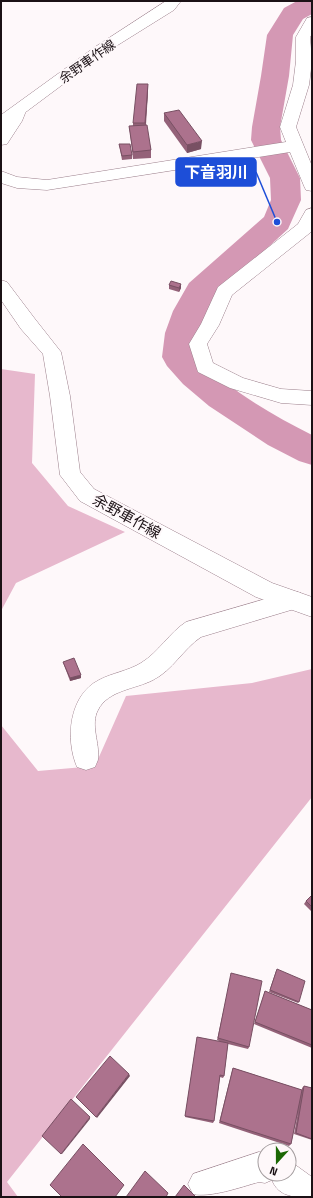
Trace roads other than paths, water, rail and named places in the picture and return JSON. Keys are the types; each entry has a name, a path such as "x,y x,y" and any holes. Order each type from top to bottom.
{"street":[{"name":"余野車作線","path":"1,122 100,50 169,8 174,1"},
{"path":"312,21 303,37 304,61 301,85 288,127 312,186"},
{"path":"1,140 14,121 18,111"},
{"path":"1,176 24,184 47,185 295,146"},
{"path":"312,214 305,228 224,292 210,324 198,344 205,367 237,384 281,396 312,398"},
{"name":"余野車作線","path":"1,286 28,324 52,352 60,396 70,475 87,494 264,590 302,603"},
{"path":"86,759 83,720 87,708 95,694 107,686 149,671 161,662 184,634 194,629 302,603"},
{"path":"203,1184 257,1168"},
{"path":"294,1182 312,1196"}],"waterway":[{"path":"312,5 293,14 280,35 275,76 266,127 266,140 285,178 286,200 277,222 201,291 190,311 182,333 179,357 203,383 221,397 240,410 312,451"}],"place":[{"name":"下音羽川","path":"277,222"}]}
